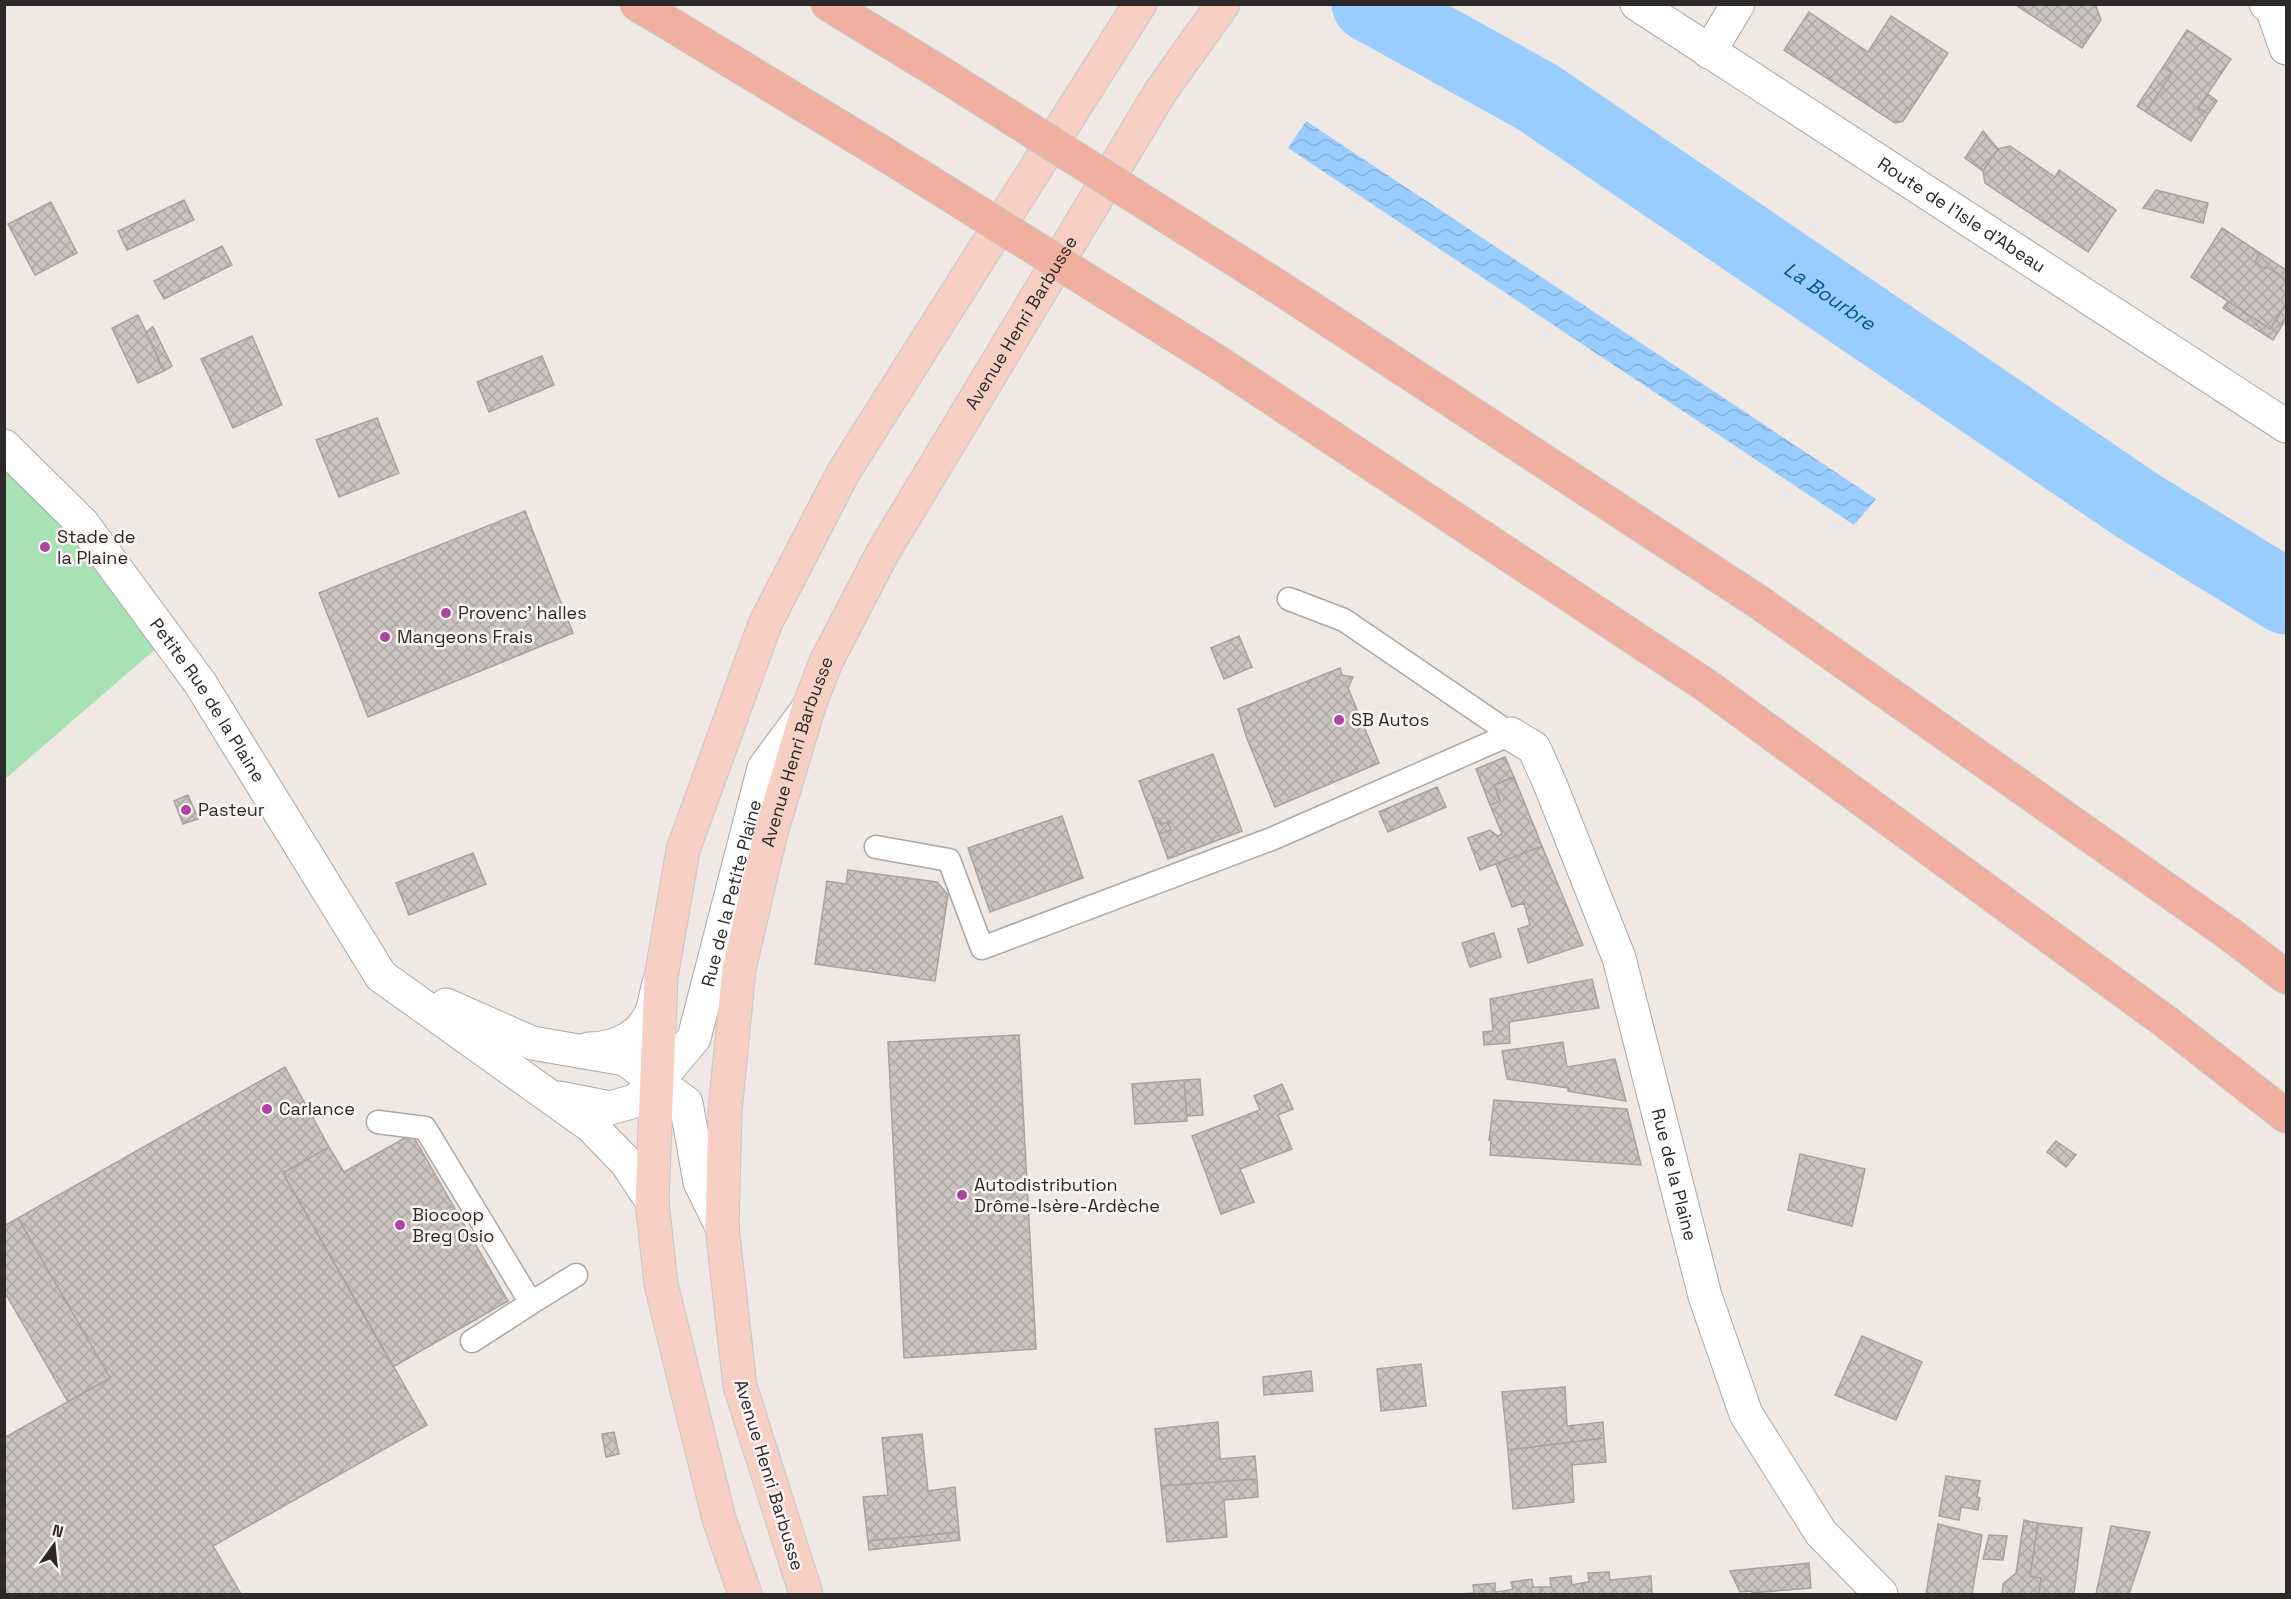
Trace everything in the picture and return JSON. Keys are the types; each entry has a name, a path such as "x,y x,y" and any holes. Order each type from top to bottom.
{"highway":[{"path":"637,4 886,155 1219,363 1707,686 2166,1022 2286,1116"},
{"path":"828,4 1269,281 1760,603 2231,935 2286,977"}],"main road":[{"path":"745,1594 718,1520 662,1284 652,1201 661,978 683,850 765,624 843,473 1140,4"},
{"name":"Avenue Henri Barbusse","path":"806,1594 740,1386 722,1227 725,1111 739,969 770,836 809,706 826,662 872,573 942,451 1161,91 1223,4"}],"street":[{"name":"Route de l'Isle d'Abeau","path":"1637,4 2286,426"},
{"path":"1709,52 1738,4"},
{"path":"2266,4 2272,8 2286,48"},
{"name":"Petite Rue de la Plaine","path":"4,446 83,524 200,683 381,976"},
{"name":"Rue de la Petite Plaine","path":"552,1096 610,1108 635,1101 656,1083 694,1038 764,768 809,706"},
{"name":"Rue de la Plaine","path":"1511,734 1534,748 1619,958 1705,1296 1746,1414 1821,1533 1881,1594"},
{"path":"381,976 532,1043 625,1059 686,1103 700,1182 722,1227"},
{"name":"Rue de la Petite Plaine","path":"381,976 591,1126 626,1162 652,1201"},
{"path":"558,1048 603,1049 630,1039 650,1016 661,978"}],"lane":[{"path":"1288,599 1344,620 1511,734"},
{"path":"876,847 949,861 982,948 1274,838 1511,734"},
{"path":"378,1122 425,1128 531,1303"},
{"path":"472,1341 576,1275"}],"green space":[{"name":"Stade de la Plaine","path":"4,455 167,639 5,779 4,779"}],"water":[{"path":"1306,121 1876,499 1854,525 1288,148"}],"building":[{"path":"2014,4 2095,4 2101,20 2082,48"},
{"path":"1809,12 1868,52 1891,16 1948,53 1903,121 1895,123 1784,50"},
{"path":"2187,30 2231,59 2198,108 2208,114 2191,141 2146,112 2172,73 2163,67"},
{"path":"2163,67 2172,73 2146,112 2137,106"},
{"path":"2208,94 2217,101 2208,114 2198,108"},
{"path":"1983,131 1998,149 1983,171 1965,158"},
{"path":"2010,146 2055,177 2059,170 2116,210 2088,252 1985,183 1983,171 1998,149"},
{"path":"2156,190 2208,203 2203,223 2143,208"},
{"path":"184,200 194,220 127,250 118,231"},
{"path":"51,202 77,253 35,275 8,224"},
{"path":"2222,228 2260,253 2255,262 2286,280 2286,304 2270,329 2191,277"},
{"path":"222,246 232,265 164,299 154,281"},
{"path":"2260,253 2286,270 2286,280 2255,262"},
{"path":"2228,301 2270,329 2286,304 2286,319 2273,340 2223,308"},
{"path":"138,315 164,371 138,383 112,328"},
{"path":"153,327 172,366 164,371 146,332"},
{"path":"252,336 282,405 233,428 201,359"},
{"path":"542,356 554,385 489,412 477,382"},
{"path":"377,418 399,473 339,497 316,440"},
{"name":"Provenc' halles","path":"525,511 573,633 368,717 319,593"},
{"path":"1239,636 1252,667 1224,679 1211,648"},
{"path":"1340,668 1342,675 1353,677 1348,688 1379,763 1275,807 1246,736 1238,709"},
{"path":"1213,754 1242,831 1168,859 1159,834 1171,830 1168,822 1162,824 1157,817 1153,818 1139,781"},
{"path":"1505,757 1514,777 1494,785 1500,801 1490,805 1476,769"},
{"path":"1514,777 1542,846 1480,870 1468,838 1490,830 1498,836 1502,834 1490,805 1500,801 1494,785"},
{"path":"1437,787 1446,807 1388,832 1379,812"},
{"name":"Pasteur","path":"188,795 198,819 183,824 174,801"},
{"path":"1062,816 1083,878 990,912 968,848"},
{"path":"1157,817 1162,824 1168,822 1171,830 1159,834 1153,818"},
{"path":"1542,846 1583,945 1528,963 1518,929 1530,925 1524,903 1512,907 1496,864"},
{"path":"473,853 486,884 409,915 396,883"},
{"path":"848,870 937,882 948,895 935,981 815,964 827,881 846,884"},
{"path":"1494,933 1501,957 1470,967 1462,943"},
{"path":"1592,979 1599,1008 1509,1022 1510,1043 1484,1045 1483,1032 1493,1031 1490,999"},
{"name":"Autodistribution Drôme-Isère-Ardèche","path":"1019,1035 1036,1349 904,1358 888,1042"},
{"path":"1563,1042 1567,1067 1615,1059 1626,1101 1568,1091 1568,1088 1507,1079 1502,1051"},
{"path":"285,1067 329,1147 283,1173 427,1425 213,1546 241,1594 4,1594 4,1438 110,1378 18,1218"},
{"path":"1200,1079 1203,1115 1187,1116 1184,1080"},
{"path":"1184,1080 1187,1121 1135,1124 1132,1084"},
{"path":"1282,1084 1293,1109 1278,1115 1292,1149 1240,1169 1254,1202 1221,1214 1192,1136 1260,1110 1254,1096"},
{"path":"1494,1100 1627,1109 1641,1165 1490,1155 1491,1139 1489,1140"},
{"path":"412,1134 508,1301 393,1367 283,1173 329,1147 344,1172"},
{"path":"2056,1141 2076,1155 2066,1167 2047,1152"},
{"path":"1800,1154 1865,1169 1852,1226 1788,1210"},
{"path":"18,1218 110,1378 68,1402 4,1291 4,1226"},
{"path":"1862,1336 1922,1362 1896,1420 1835,1395"},
{"path":"1421,1364 1426,1406 1381,1411 1377,1369"},
{"path":"1311,1371 1313,1391 1264,1395 1263,1377"},
{"path":"1565,1387 1567,1426 1603,1422 1604,1438 1508,1450 1502,1392"},
{"path":"1218,1422 1220,1459 1255,1456 1257,1479 1161,1486 1155,1429"},
{"path":"614,1432 619,1454 606,1457 602,1434"},
{"path":"922,1434 928,1491 955,1487 959,1532 868,1541 863,1497 888,1495 882,1438"},
{"path":"1604,1438 1606,1462 1572,1465 1574,1502 1513,1509 1508,1450"},
{"path":"1946,1476 1980,1481 1977,1497 1980,1498 1978,1510 1961,1507 1959,1520 1939,1516"},
{"path":"1257,1479 1258,1497 1224,1500 1227,1537 1167,1542 1161,1486"},
{"path":"2024,1520 2038,1523 2030,1576 2041,1578 2039,1594 2002,1594 2003,1584 2016,1573"},
{"path":"2038,1523 2082,1528 2074,1594 2039,1594 2041,1578 2030,1576"},
{"path":"1938,1524 1982,1535 1972,1594 1926,1594"},
{"path":"2111,1526 2150,1532 2129,1594 2096,1594"},
{"path":"959,1532 960,1540 869,1550 868,1541"},
{"path":"1989,1535 2007,1536 2003,1560 1983,1559"},
{"path":"1809,1563 1811,1588 1740,1592 1730,1571"},
{"path":"1609,1572 1610,1580 1651,1576 1652,1594 1584,1594 1582,1583 1589,1582 1588,1573"},
{"path":"1571,1576 1572,1585 1582,1583 1584,1594 1541,1594 1541,1587 1551,1587 1550,1578"},
{"path":"1532,1579 1533,1587 1541,1587 1541,1594 1505,1594 1504,1591 1513,1589 1511,1582"},
{"path":"1495,1583 1495,1592 1504,1591 1505,1594 1459,1594 1474,1593 1473,1585"}],"waterway":[{"name":"La Bourbre","path":"1369,4 1537,97 2138,506 2286,597"}],"place":[{"name":"Stade de la Plaine","path":"45,547"},
{"name":"Provenc' halles","path":"446,613"},
{"name":"Mangeons Frais","path":"385,637"},
{"name":"SB Autos","path":"1339,720"},
{"name":"Pasteur","path":"186,810"},
{"name":"Carlance","path":"267,1109"},
{"name":"Autodistribution Drôme-Isère-Ardèche","path":"962,1195"},
{"name":"Biocoop Breg Osio","path":"400,1225"}]}
